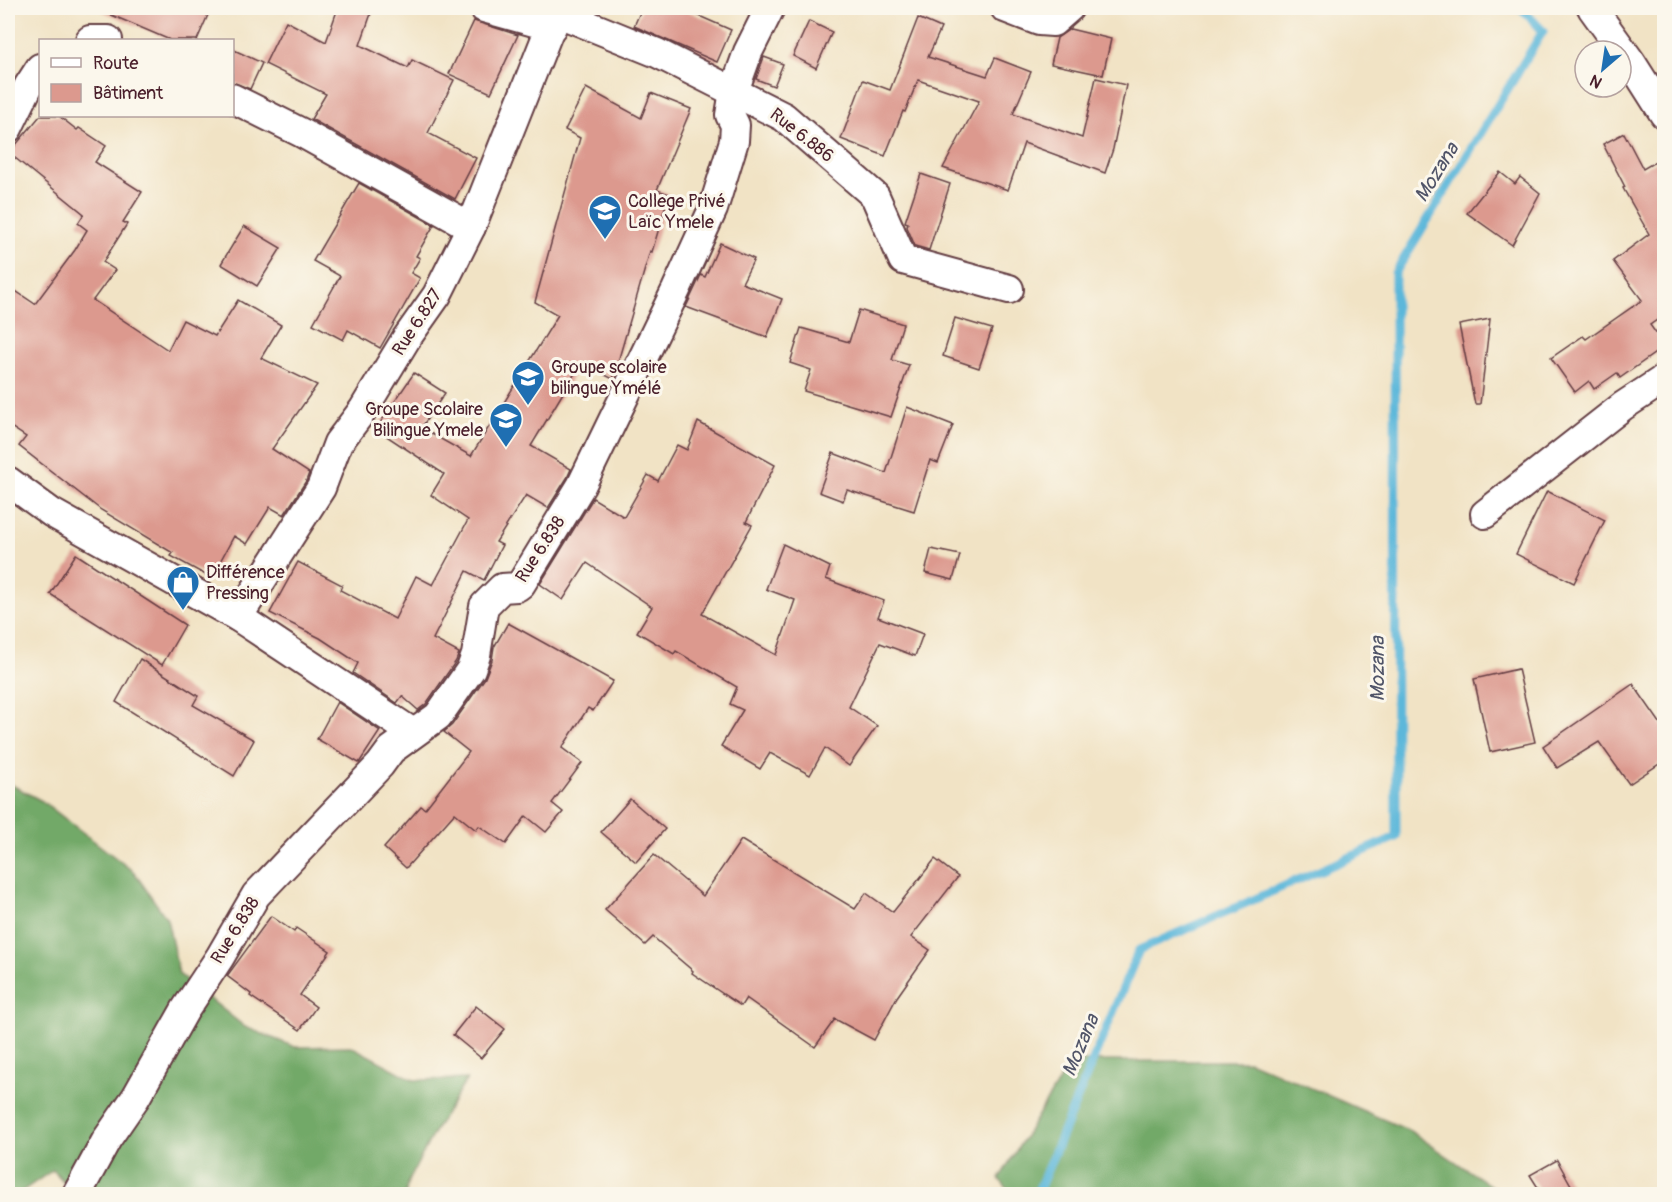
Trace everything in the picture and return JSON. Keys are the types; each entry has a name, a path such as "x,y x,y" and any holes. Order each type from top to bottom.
{"street":[{"name":"Rue 6.886","path":"484,8 556,15 657,53 784,117 875,195 903,260 1009,289"},
{"name":"Rue 6.838","path":"76,1194 107,1139 256,895 380,765 391,750 438,717 471,669 476,655 484,606 502,588 517,587 521,584 581,486 713,209 734,141 735,125 730,115 734,91 748,52 770,8"},
{"path":"1005,8 1039,21 1053,22 1069,8"},
{"path":"1592,8 1665,114"},
{"name":"Rue 6.827","path":"238,617 321,488 338,443 363,410 406,339 437,295 471,227 556,15"},
{"path":"8,128 39,70"},
{"path":"234,99 302,133 471,227"},
{"path":"1485,514 1623,406 1665,379"},
{"path":"8,481 52,513 238,617 413,733"}],"green space":[{"path":"8,783 42,801 134,872 167,919 179,974 245,1027 295,1047 351,1046 414,1080 467,1079 433,1134 407,1184 406,1194 75,1194 53,1170 18,1194 8,1194"},
{"path":"1071,1061 1249,1061 1410,1131 1503,1194 1012,1194 999,1179"}],"building":[{"path":"95,8 211,8 197,39 168,39"},
{"path":"338,8 373,8 360,45 408,68 412,60 454,80 428,133 476,158 455,199 311,119 326,94 265,64 286,21 326,42"},
{"path":"642,8 681,8 731,30 717,62 634,26"},
{"path":"918,18 941,28 928,57 987,76 995,58 1031,72 1013,114 1082,138 1096,78 1126,85 1113,149 1105,173 1024,143 1008,190 943,168 979,101 918,80 885,156 841,139 863,80 890,90"},
{"path":"474,21 518,35 491,93 449,74"},
{"path":"809,21 832,32 816,68 793,56"},
{"path":"1070,29 1111,39 1103,75 1051,64 1057,38"},
{"path":"234,50 262,63 250,89 234,83"},
{"path":"764,57 783,64 774,86 756,79"},
{"path":"586,88 641,118 651,93 691,109 657,190 669,194 613,379 581,363 531,446 571,469 567,478 548,508 526,495 496,542 502,545 484,580 467,571 433,639 459,653 456,661 426,704 418,710 402,696 397,703 353,673 358,663 320,638 270,613 298,562 342,585 340,590 395,619 416,576 433,585 468,520 431,495 444,474 376,429 414,373 445,393 421,428 471,456 558,315 535,302 580,138 565,130"},
{"path":"39,117 60,117 77,130 79,128 106,146 95,162 142,192 123,222 127,224 103,262 115,270 93,300 168,350 183,320 215,336 238,300 281,325 261,358 317,385 272,449 309,473 306,481 284,515 270,507 247,544 234,536 211,578 171,556 173,553 101,510 19,446 26,437 8,425 8,286 35,304 87,230 78,223 84,214 9,153"},
{"path":"1624,133 1643,169 1665,156 1665,331 1657,320 1650,325 1665,346 1620,378 1617,373 1594,389 1589,381 1575,392 1551,358 1583,336 1586,339 1642,300 1613,261 1649,234 1623,188 1625,187 1603,144"},
{"path":"1500,172 1515,184 1520,177 1540,193 1512,245 1467,213"},
{"path":"921,174 950,184 929,250 915,246 907,227 908,223 905,222"},
{"path":"359,183 434,225 416,256 420,258 411,273 420,278 380,348 348,330 343,340 313,324 340,276 313,261"},
{"path":"244,226 281,248 257,286 221,264"},
{"path":"720,243 754,259 742,283 782,299 767,337 686,307 701,275 705,277"},
{"path":"859,310 903,324 892,360 909,365 891,417 804,391 811,370 790,363 801,328 849,342"},
{"path":"955,318 992,329 979,368 943,356"},
{"path":"1490,319 1480,404 1475,404 1459,325"},
{"path":"907,407 953,425 938,463 930,460 914,511 847,490 843,501 819,492 833,453 886,473"},
{"path":"698,422 775,465 746,522 752,525 702,614 776,655 795,600 766,589 783,544 830,567 826,579 884,601 878,617 923,634 915,656 880,643 849,707 877,726 849,766 825,748 810,775 770,753 760,769 721,746 743,710 730,704 737,687 676,651 674,654 637,632 652,607 587,563 563,600 540,584 593,498 624,517 648,475 658,481 677,445 687,450"},
{"path":"1547,491 1605,520 1574,583 1516,554"},
{"path":"931,549 960,555 953,580 925,573"},
{"path":"76,554 185,625 162,665 50,594"},
{"path":"508,623 613,681 593,711 588,708 562,748 582,763 552,803 563,812 546,832 526,816 506,844 479,826 476,830 455,813 406,868 384,848 421,806 425,809 469,752 444,732 452,725 485,678 494,647"},
{"path":"140,659 198,696 193,705 254,740 234,776 116,702"},
{"path":"1518,669 1535,742 1490,752 1474,679"},
{"path":"1633,684 1665,730 1665,760 1629,784 1599,742 1557,768 1543,746"},
{"path":"337,702 380,731 359,763 317,739"},
{"path":"630,799 665,829 636,862 601,832"},
{"path":"741,840 855,909 866,893 893,912 935,859 958,877 911,937 930,950 897,997 874,1040 835,1019 815,1047 746,998 741,1006 692,973 693,971 653,937 645,945 605,910 654,855 703,896"},
{"path":"271,916 294,932 296,928 330,951 300,995 316,1007 300,1030 250,996 251,994 227,976"},
{"path":"476,1006 505,1029 481,1058 453,1035"},
{"path":"1557,1160 1576,1194 1542,1194 1530,1175"}],"waterway":[{"name":"Mozana","path":"1037,1194 1139,950 1396,837 1395,273 1543,31 1521,8"}],"place":[{"name":"College Privé Laïc Ymele","path":"605,240"},
{"name":"Groupe scolaire bilingue Ymélé","path":"528,406"},
{"name":"Groupe Scolaire Bilingue Ymele","path":"506,448"},
{"name":"Différence Pressing","path":"183,611"}]}
